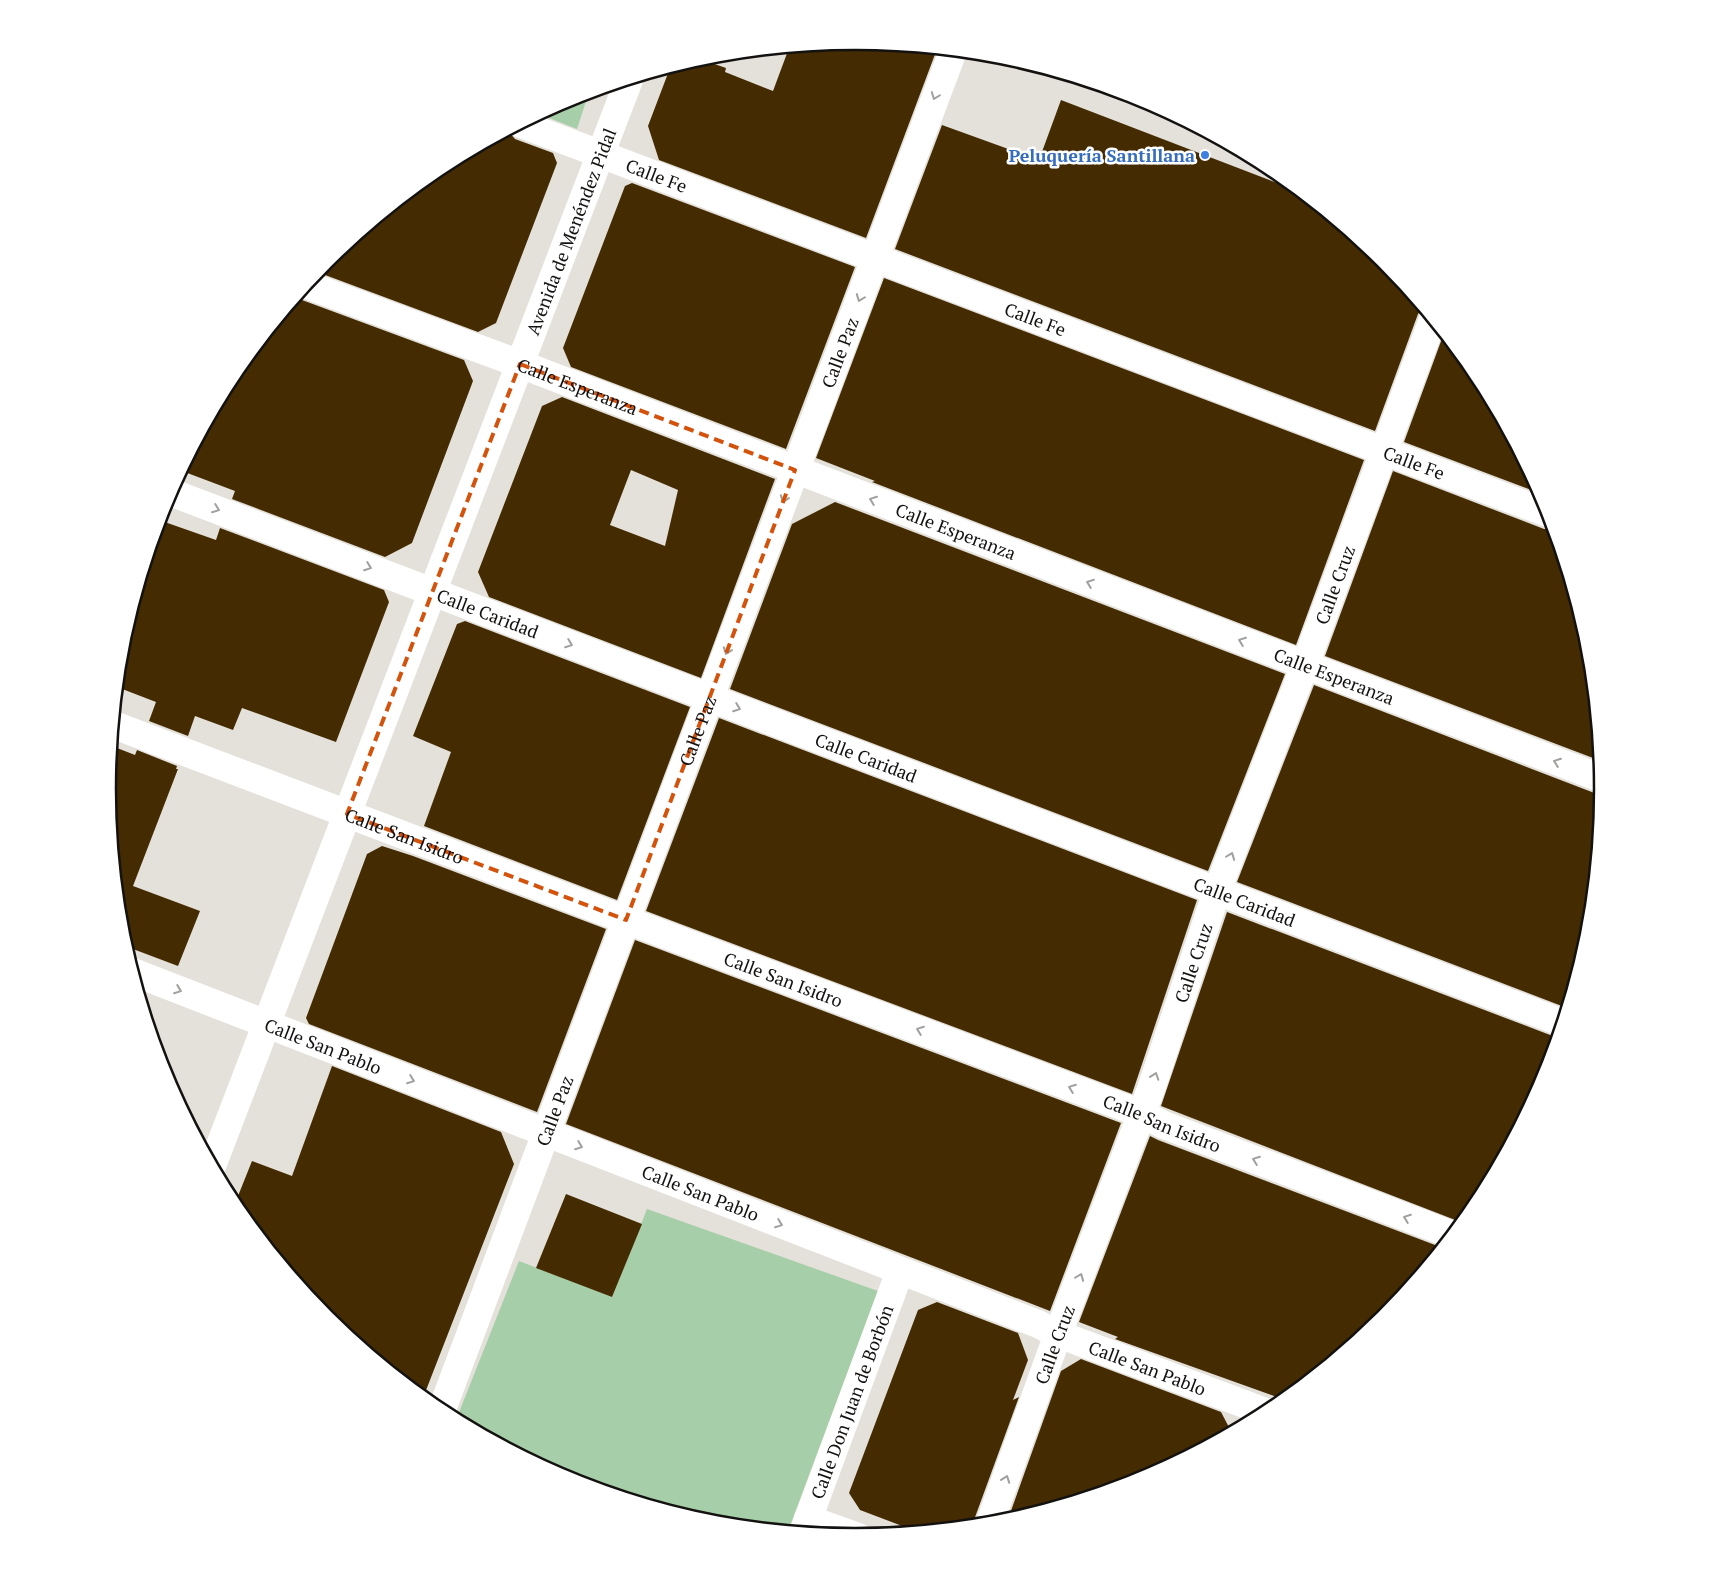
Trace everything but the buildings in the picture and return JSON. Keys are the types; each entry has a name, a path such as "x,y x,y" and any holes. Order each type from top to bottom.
{"street":[{"name":"Calle Paz","path":"444,1403 950,56"},
{"name":"Avenida de Menéndez Pidal","path":"215,1159 626,86"},
{"name":"Calle Fe","path":"527,126 1540,510"},
{"name":"Calle Esperanza","path":"313,288 520,364 1594,776"},
{"name":"Calle Cruz","path":"992,1516 1058,1334 1142,1114 1217,891 1304,665 1431,325"},
{"name":"Calle Caridad","path":"177,495 1558,1021"},
{"name":"Calle San Isidro","path":"119,727 1142,1114 1164,1125 1447,1233"},
{"name":"Calle San Pablo","path":"139,975 1038,1324 1058,1334 1255,1411"},
{"name":"Calle Don Juan de Borbón","path":"806,1526 900,1270"}],"highlighted area":[{"path":"520,364 795,470 626,920 347,814"}],"green space":[{"path":"586,101 577,129 547,117"},
{"path":"647,1209 878,1291 790,1526 759,1523 711,1515 664,1504 618,1490 528,1453 459,1413 519,1261 612,1297"}],"place":[{"name":"Peluquería Santillana","path":"1205,155"}]}
